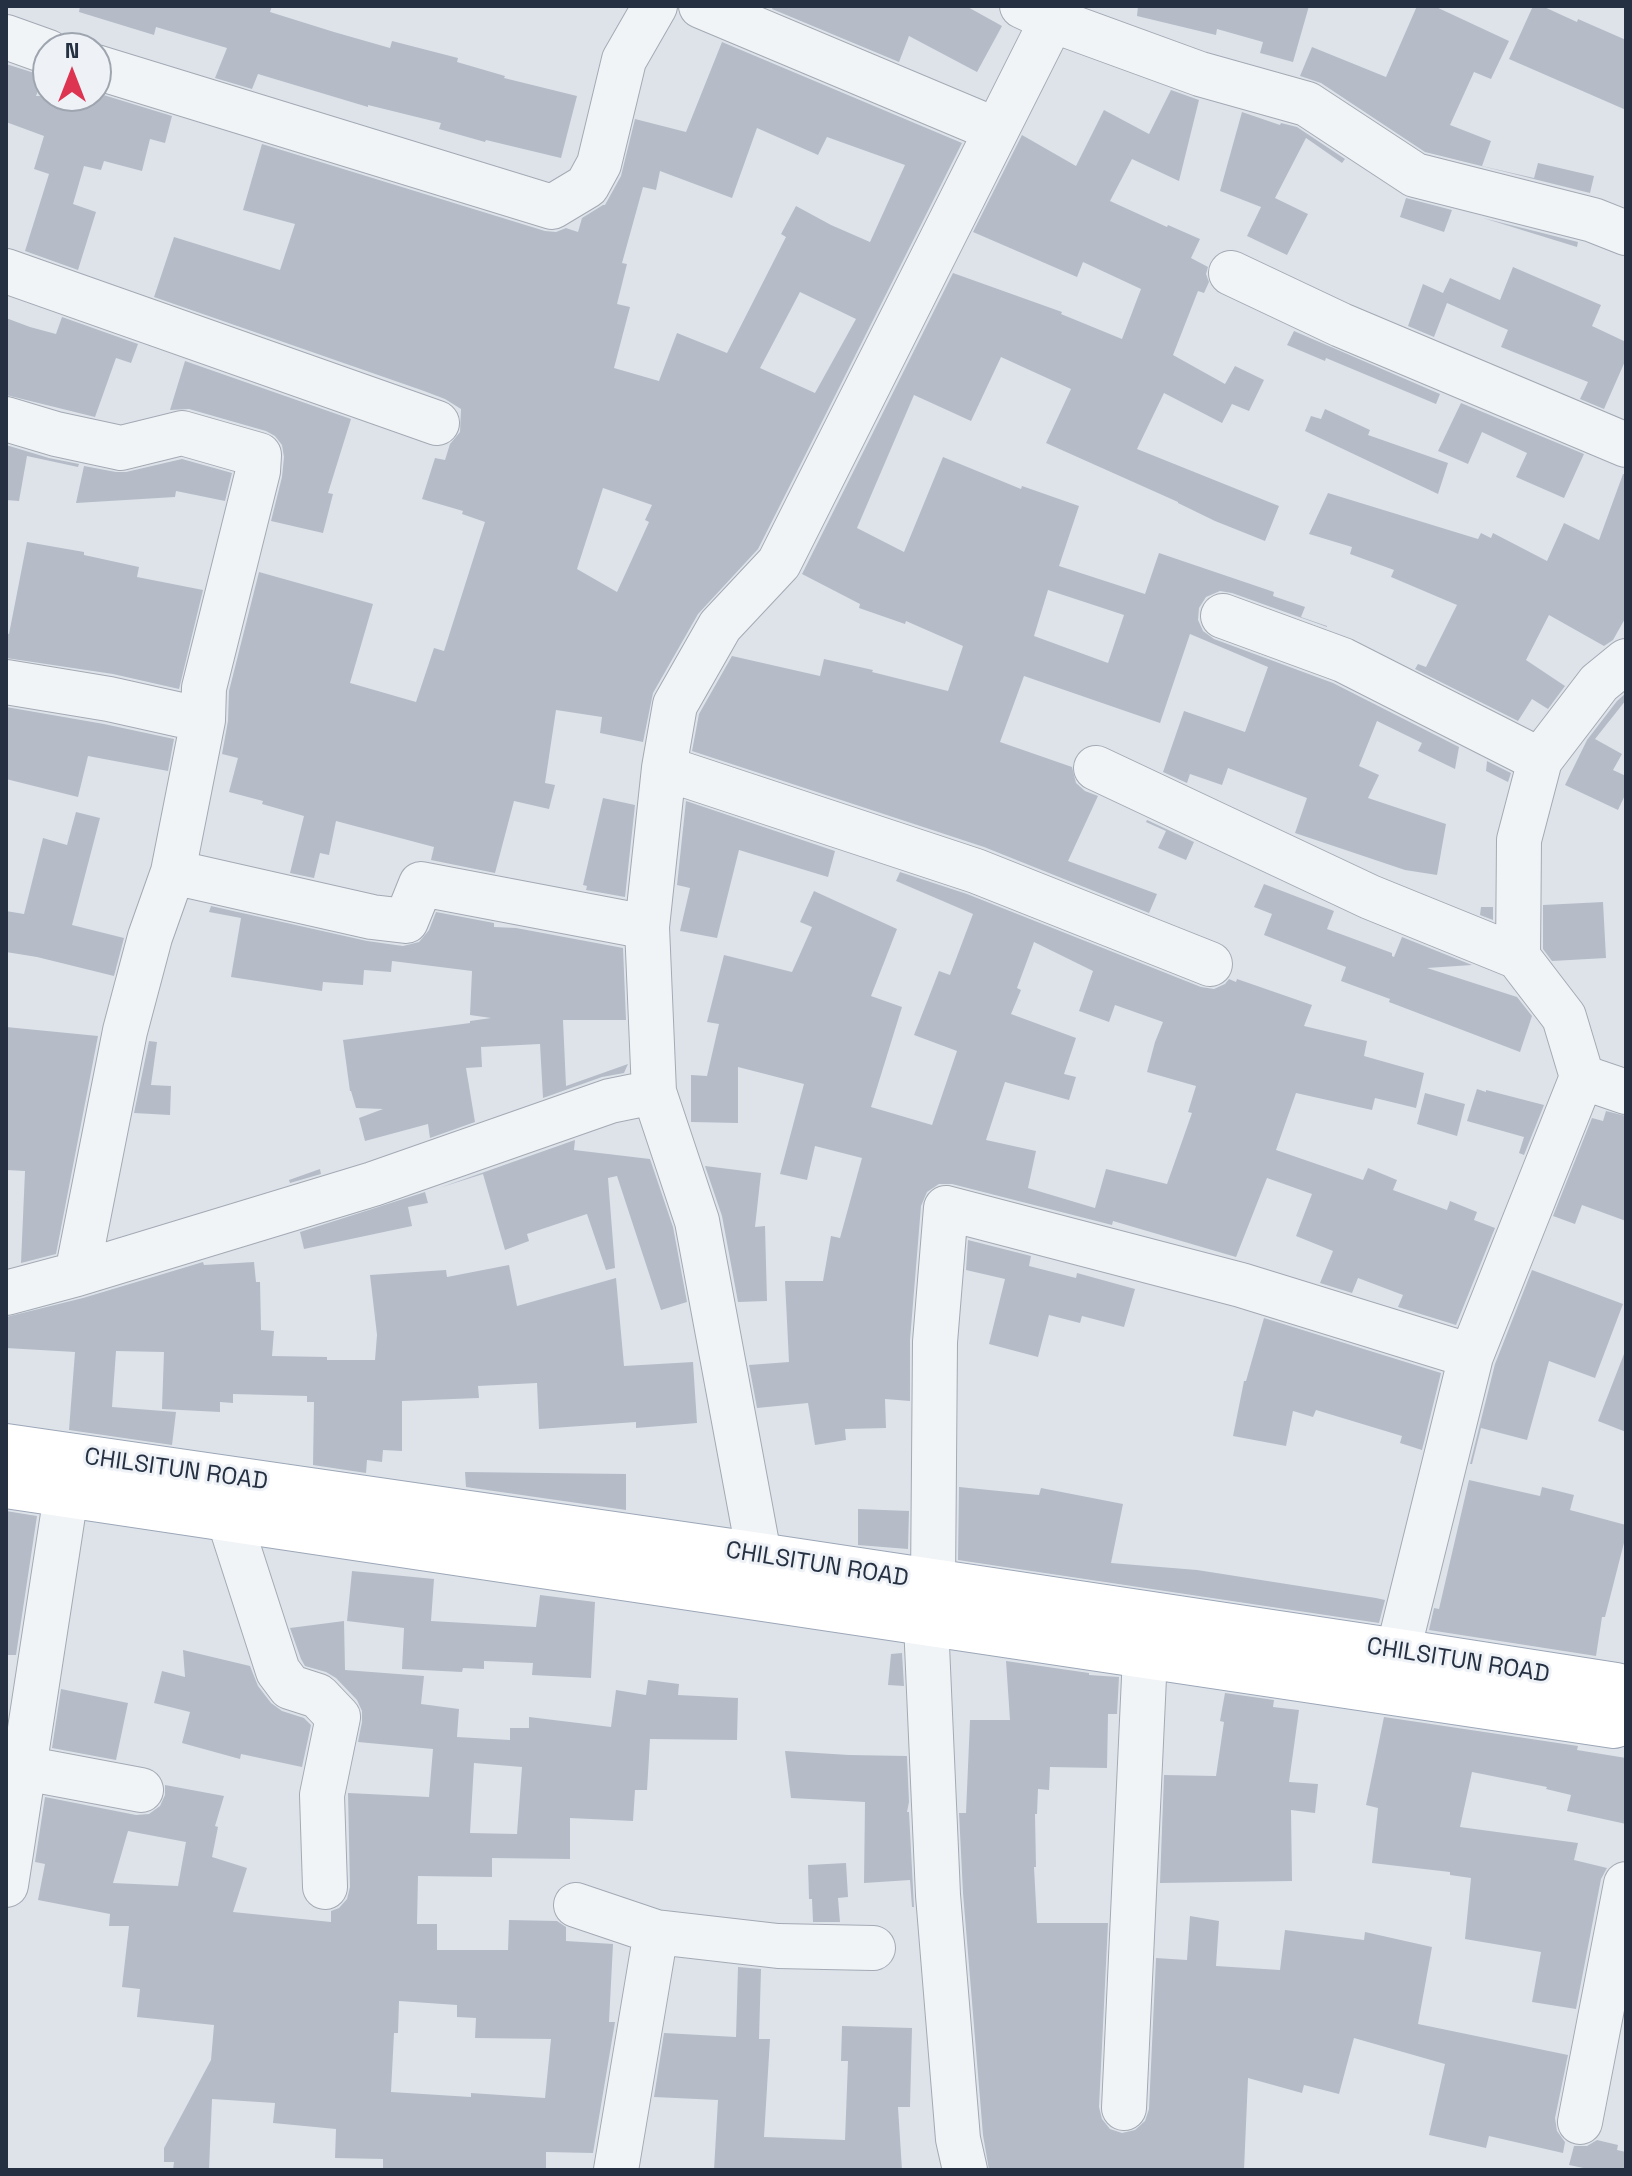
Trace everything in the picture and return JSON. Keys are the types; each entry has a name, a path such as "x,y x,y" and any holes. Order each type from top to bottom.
{"main road":[{"name":"CHILSITUN ROAD","path":"6,1446 759,1555 930,1603 1145,1656 1614,1726 1626,1722"},
{"name":"CHILSITUN ROAD","path":"6,1486 229,1519 930,1603 1398,1651 1616,1685 1626,1691"}],"street":[{"path":"112,72 552,207 587,186 599,164 624,60 655,6"},
{"path":"701,6 996,130"},
{"path":"759,1555 697,1221 654,1092 647,927 664,768 675,705 720,626 779,563 996,130 1044,11 1200,74 1307,104 1415,175 1593,220 1626,233"},
{"path":"6,37 32,46"},
{"path":"6,271 437,423"},
{"path":"1231,273 1341,325 1626,445"},
{"path":"6,419 121,448 182,433 259,455 258,471 204,688 203,720 173,872 150,937 125,1031 77,1274"},
{"path":"1223,616 1343,660 1540,760"},
{"path":"1518,957 1519,840 1540,760 1599,683 1626,661"},
{"path":"6,682 109,699 203,720"},
{"path":"664,768 976,871 1210,964"},
{"path":"1096,768 1370,897 1518,957 1564,1017 1582,1077 1471,1356 1398,1651"},
{"path":"173,872 372,917 406,921 421,884 647,927"},
{"path":"1582,1077 1626,1092"},
{"path":"6,1293 373,1184 610,1101 654,1092"},
{"path":"965,2170 958,2139 938,1895 930,1603 935,1342 946,1208 1241,1285 1471,1356"},
{"path":"6,1885 10,1836 24,1768 66,1495"},
{"path":"229,1519 278,1671 290,1687 318,1696 338,1717 322,1795 325,1887"},
{"path":"1124,2108 1145,1656"},
{"path":"24,1768 141,1790"},
{"path":"1580,2122 1626,1884"},
{"path":"576,1905 656,1932 778,1946 873,1948"},
{"path":"616,2170 656,1932"}],"building":[{"path":"80,6 272,6 270,12 334,32 390,48 392,41 458,58 457,62 504,78 577,96 561,158 485,142 439,129 441,123 368,107 258,74 252,89 215,78 227,48 156,27 154,35 79,12"},
{"path":"773,6 966,6 1002,26 977,72 909,36 899,62 772,9"},
{"path":"1138,6 1309,6 1293,62 1260,53 1263,42 1217,29 1216,35 1137,16"},
{"path":"1417,6 1434,6 1509,41 1491,79 1474,72 1450,125 1491,141 1482,166 1534,178 1538,163 1594,176 1590,193 1425,152 1321,83 1300,76 1312,47 1386,77"},
{"path":"1533,6 1542,6 1577,22 1578,19 1626,40 1626,110 1509,59"},
{"path":"722,42 962,143 758,549 698,614 653,693 643,742 600,733 602,717 556,710 545,783 555,785 549,809 514,801 495,873 431,860 434,847 336,821 329,855 320,853 314,878 290,873 304,816 229,792 238,758 222,754 229,691 259,572 373,604 350,683 416,702 434,648 444,651 485,522 462,514 463,511 422,499 435,458 445,460 450,444 460,432 461,409 424,391 154,297 174,237 280,270 295,224 243,210 262,144 545,231 556,232 566,228 578,232 582,218 605,205 621,176 635,119 686,132","holes":["757,128 818,155 827,137 905,165 870,242 796,206 781,234 786,237 727,353 677,333 659,381 614,368 630,307 617,304 627,264 622,263 643,187 656,190 660,171 732,198","800,292 856,319 815,393 760,368","603,488 652,505 645,520 649,522 617,592 577,569"]},
{"path":"6,64 32,72 32,112 112,112 112,98 172,116 165,143 150,139 142,171 104,161 101,170 84,166 73,204 96,212 78,270 25,251 49,174 34,169 44,136 6,122"},
{"path":"1171,90 1199,100 1179,181 1132,159 1110,201 1200,239 1191,258 1208,267 1206,274 1209,282 1204,293 1198,291 1173,355 1225,384 1235,366 1264,380 1249,411 1232,404 1222,423 1164,393 1137,449 1279,506 1265,541 1046,443 1071,389 1001,357 971,421 914,395 857,528 904,552 943,457 1021,489 1022,486 1079,506 1059,566 1145,594 1159,553 1274,592 1273,596 1305,607 1301,617 1327,627 1220,591 1206,597 1199,608 1198,620 1203,631 1214,639 1333,683 1459,747 1455,769 1418,751 1422,743 1377,721 1359,766 1379,775 1368,798 1446,824 1437,875 1405,870 1295,833 1307,798 1228,768 1222,785 1190,774 1187,783 1163,772 1184,711 1245,732 1268,667 1190,634 1160,723 1024,676 1000,742 1072,767 1076,783 1098,796 1068,861 1157,894 1149,913 984,847 692,751 699,714 732,656 820,676 824,659 948,691 963,646 906,621 905,624 859,608 860,604 802,574 953,273 1062,312 1122,339 1141,289 1083,262 1077,277 973,232 1022,135 1076,166 1104,110 1149,134","holes":["1048,590 1124,615 1108,663 1034,636"]},
{"path":"1242,112 1280,125 1297,127 1345,159 1342,163 1306,138 1275,198 1308,214 1287,255 1247,236 1261,207 1220,191"},
{"path":"1406,198 1452,210 1444,232 1400,217"},
{"path":"1483,218 1578,242 1577,247"},
{"path":"1513,267 1601,305 1592,326 1626,342 1626,359 1604,409 1580,399 1588,382 1501,347 1508,330 1447,303 1434,337 1408,326 1423,284 1443,293 1450,278 1500,300"},
{"path":"62,317 138,344 131,363 116,358 95,417 6,395 6,318 56,334"},
{"path":"1294,331 1440,394 1436,404 1287,345"},
{"path":"185,361 351,419 328,493 333,494 323,533 271,521 284,457 282,445 275,436 189,409 170,410"},
{"path":"1461,403 1584,454 1564,498 1516,477 1527,453 1482,432 1468,464 1438,451"},
{"path":"1325,409 1370,430 1368,435 1448,463 1438,494 1305,431 1311,416 1321,419"},
{"path":"6,445 79,464 78,467 27,456 19,501 6,500"},
{"path":"182,459 232,473 225,501 176,491 175,497 76,503 84,466 126,472"},
{"path":"1623,474 1626,474 1626,617 1613,640 1604,646 1549,615 1526,660 1565,686 1548,709 1532,699 1518,721 1415,669 1418,664 1426,667 1457,605 1391,577 1394,570 1350,554 1352,547 1309,534 1328,493 1478,539 1481,533 1491,538 1493,533 1547,561 1564,523 1599,540"},
{"path":"27,542 84,552 84,555 139,567 137,577 203,590 179,689 113,674 6,658 6,633 9,634"},
{"path":"1626,693 1626,700 1595,739 1622,754 1613,770 1626,776 1626,793 1618,810 1565,785 1587,740"},
{"path":"6,707 174,739 168,771 88,756 78,797 6,779"},
{"path":"1487,761 1511,773 1508,782 1486,771"},
{"path":"603,798 635,805 625,897 586,890 587,886 583,885"},
{"path":"686,801 835,851 828,877 739,850 717,938 680,931 690,888 677,885"},
{"path":"76,812 100,818 72,925 124,938 114,976 6,952 6,911 24,914 43,838 67,845"},
{"path":"1147,820 1194,842 1186,860 1158,848 1166,831"},
{"path":"900,872 967,894 1201,987 1214,989 1229,979 1236,982 1237,979 1312,1005 1304,1026 1367,1041 1364,1056 1424,1073 1416,1108 1375,1098 1372,1110 1296,1093 1276,1150 1363,1180 1368,1168 1397,1180 1393,1190 1447,1210 1450,1201 1477,1212 1474,1220 1495,1228 1456,1325 1398,1307 1403,1295 1358,1278 1352,1293 1320,1283 1333,1251 1296,1236 1312,1194 1267,1178 1236,1257 1113,1221 1112,1225 952,1184 939,1184 927,1192 921,1206 910,1340 910,1401 885,1399 886,1428 845,1429 846,1440 815,1445 808,1403 757,1408 749,1365 789,1362 785,1281 823,1281 831,1236 840,1238 862,1158 815,1146 807,1180 780,1174 804,1084 738,1067 738,1123 691,1122 691,1075 707,1076 719,1024 707,1022 724,955 792,972 812,927 800,922 814,891 897,929 871,996 902,1007 871,1107 932,1125 957,1051 914,1035 939,971 950,975 973,914 896,881","holes":["1034,942 1093,971 1079,1011 1109,1022 1115,1005 1163,1022 1147,1072 1196,1086 1188,1112 1192,1113 1167,1184 1106,1169 1095,1208 1028,1188 1036,1151 986,1140 1005,1082 1069,1100 1076,1077 1064,1074 1076,1038 1011,1014"]},
{"path":"1264,884 1334,911 1327,929 1392,953 1394,957 1402,937 1472,965 1427,968 1517,997 1532,1016 1520,1052 1341,981 1346,967 1264,935 1272,914 1254,907"},
{"path":"1603,902 1606,958 1552,961 1543,949 1543,905"},
{"path":"211,906 367,941 403,946 419,942 429,930 436,912 494,923 494,927 516,928 623,948 626,1020 563,1020 566,1086 628,1064 624,1073 602,1077 543,1098 540,1044 481,1047 482,1067 466,1068 475,1122 430,1138 428,1124 365,1141 359,1118 383,1109 356,1108 350,1091 343,1040 491,1018 470,1015 472,971 392,961 391,972 364,970 363,985 323,982 322,991 231,977 241,918 209,912"},
{"path":"1481,907 1493,907 1493,920 1480,915"},
{"path":"6,1027 98,1036 56,1254 21,1263 25,1171 6,1170"},
{"path":"149,1041 157,1042 151,1085 171,1086 170,1115 134,1113"},
{"path":"1477,1089 1544,1105 1524,1155 1519,1153 1524,1137 1467,1121"},
{"path":"1425,1093 1465,1104 1457,1136 1417,1124"},
{"path":"1606,1111 1626,1116 1626,1221 1582,1205 1575,1224 1553,1216 1592,1118 1603,1121"},
{"path":"575,1140 574,1150 650,1159 673,1227 687,1302 661,1310 617,1176 608,1178 615,1268 606,1270 587,1214 527,1234 529,1241 505,1250 483,1174 439,1188"},
{"path":"705,1166 761,1173 755,1227 765,1226 767,1301 738,1302 722,1216"},
{"path":"320,1169 321,1174 290,1183 289,1180"},
{"path":"425,1192 428,1203 408,1207 412,1226 304,1249 300,1232"},
{"path":"968,1240 1031,1256 1029,1266 1076,1278 1077,1273 1135,1289 1124,1327 1082,1316 1080,1323 1049,1315 1038,1357 989,1344 1005,1279 966,1270"},
{"path":"203,1262 204,1265 254,1262 256,1282 260,1282 261,1330 274,1331 272,1356 327,1357 327,1360 375,1360 377,1335 370,1275 446,1270 447,1277 509,1265 517,1306 616,1278 624,1366 693,1362 697,1423 636,1428 636,1422 539,1429 537,1383 478,1386 479,1398 402,1401 402,1451 383,1450 382,1462 367,1460 366,1473 313,1465 314,1402 307,1402 307,1396 233,1394 233,1403 220,1402 220,1412 162,1409 164,1352 116,1351 112,1407 176,1412 172,1445 69,1430 75,1352 6,1348 6,1317 83,1298"},
{"path":"1532,1270 1623,1304 1595,1378 1549,1361 1527,1440 1481,1428 1470,1464 1495,1364"},
{"path":"1264,1318 1441,1373 1422,1450 1400,1443 1402,1436 1316,1410 1313,1417 1293,1411 1286,1446 1233,1436 1244,1381"},
{"path":"1626,1355 1626,1432 1598,1421"},
{"path":"465,1472 626,1474 626,1510 466,1487"},
{"path":"1469,1480 1540,1496 1542,1487 1574,1495 1570,1510 1626,1525 1605,1617 1602,1617 1596,1656 1429,1630 1434,1608 1439,1609"},
{"path":"959,1487 1039,1495 1041,1488 1123,1504 1111,1563 1197,1570 1385,1600 1379,1623 958,1560"},
{"path":"858,1509 909,1511 908,1549 858,1545"},
{"path":"6,1511 37,1516 16,1655 6,1655"},
{"path":"352,1571 434,1579 431,1621 536,1627 540,1595 595,1602 591,1678 532,1675 533,1663 484,1661 484,1669 463,1668 462,1672 402,1669 404,1628 347,1621"},
{"path":"344,1621 345,1670 424,1676 421,1704 459,1709 457,1737 510,1740 510,1728 529,1728 529,1717 611,1727 616,1690 646,1695 648,1680 679,1684 678,1695 738,1698 737,1740 650,1739 647,1790 635,1790 633,1821 570,1818 570,1859 492,1858 492,1877 418,1876 417,1924 437,1924 437,1950 508,1950 509,1920 557,1921 566,1927 566,1941 613,1944 609,2022 615,2022 593,2153 546,2152 546,2170 383,2170 383,2159 335,2158 336,2129 273,2123 275,2103 212,2099 209,2170 173,2170 174,2162 164,2162 164,2148 211,2060 214,2025 137,2017 140,1989 122,1987 129,1926 109,1926 110,1914 38,1900 45,1864 35,1862 45,1797 136,1815 149,1814 160,1806 165,1785 224,1796 215,1826 218,1827 212,1857 247,1868 233,1912 331,1922 331,1911 347,1899 350,1887 348,1793 429,1797 433,1749 358,1742 362,1711 357,1700 336,1678 305,1666 290,1628","holes":["474,1763 522,1767 517,1834 470,1833","128,1831 186,1842 178,1886 113,1883","399,2001 457,2005 457,2017 476,2018 475,2038 551,2039 545,2098 391,2092 394,2033 398,2033"]},
{"path":"183,1650 250,1666 258,1686 271,1703 282,1711 304,1718 311,1725 302,1767 241,1754 240,1759 182,1743 190,1712 154,1703 162,1671 185,1677"},
{"path":"902,1653 904,1686 888,1685 891,1654"},
{"path":"1006,1661 1119,1677 1117,1714 1108,1714 1107,1768 1050,1767 1049,1790 1038,1789 1035,1814 1037,1923 1108,1923 1099,2107 1102,2119 1110,2129 1122,2133 1135,2130 1145,2121 1149,2109 1156,1958 1187,1960 1190,1916 1219,1921 1216,1966 1280,1970 1285,1930 1364,1940 1365,1932 1432,1947 1418,2024 1568,2055 1555,2118 1557,2131 1565,2142 1563,2153 1489,2136 1486,2148 1429,2135 1445,2064 1354,2038 1339,2094 1304,2085 1302,2093 1248,2078 1244,2170 989,2170 983,2135 959,1813 966,1813 970,1720 1010,1720"},
{"path":"61,1689 128,1703 116,1760 52,1748"},
{"path":"1225,1693 1274,1700 1273,1707 1299,1710 1289,1782 1318,1784 1315,1813 1291,1810 1292,1881 1160,1883 1164,1775 1216,1776"},
{"path":"1384,1717 1578,1746 1577,1750 1626,1758 1626,1824 1567,1811 1571,1795 1472,1772 1460,1827 1578,1843 1574,1860 1607,1868 1601,1879 1576,2009 1532,2002 1541,1952 1465,1939 1471,1878 1450,1875 1450,1872 1372,1863 1378,1808 1366,1805"},
{"path":"785,1751 907,1756 907,1812 914,1907 910,1880 864,1883 865,1802 791,1798"},
{"path":"846,1863 848,1897 838,1898 840,1922 813,1922 808,1865"},
{"path":"738,1967 761,1969 759,2039 770,2039 764,2137 845,2140 848,2061 841,2061 842,2026 912,2028 910,2107 898,2107 902,2170 714,2170 718,2100 654,2097 664,2033 736,2037"},
{"path":"1597,2140 1618,2145 1617,2150 1626,2152 1626,2170 1593,2170 1569,2165 1574,2146 1587,2146"}]}
